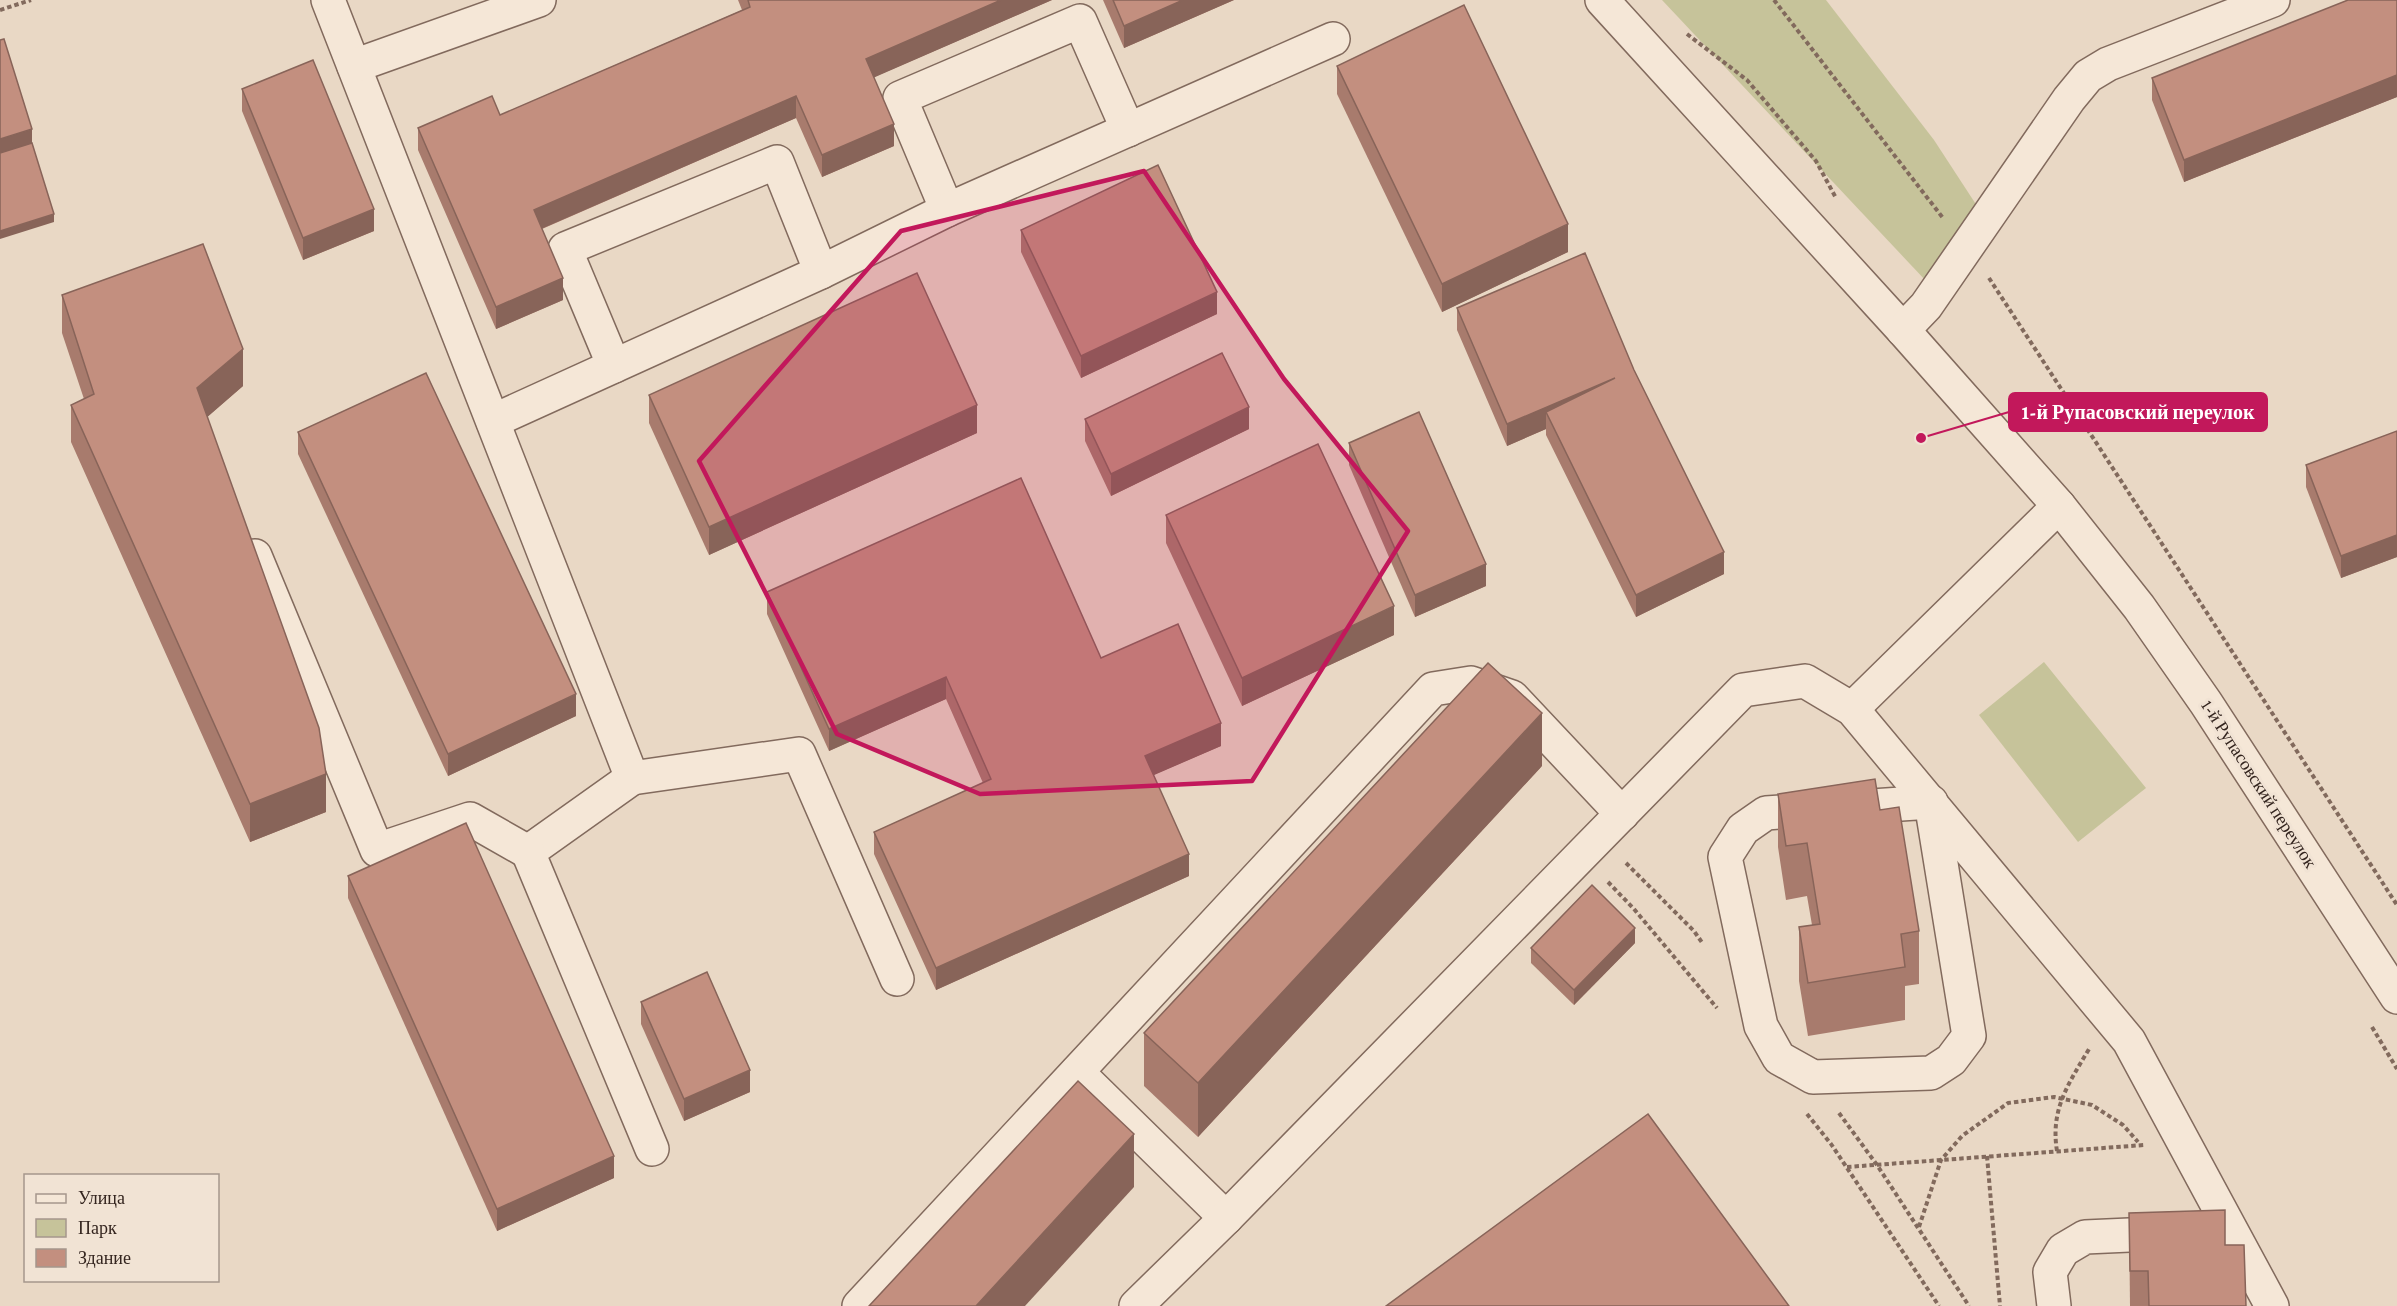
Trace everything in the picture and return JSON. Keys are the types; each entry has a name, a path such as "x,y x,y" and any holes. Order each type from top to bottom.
{"street":[{"path":"328,0 632,778"},
{"path":"354,66 539,0"},
{"name":"1-й Рупасовский переулок","path":"1602,0 1903,330 2059,506 2139,606 2206,703 2397,997"},
{"path":"1903,330 1926,306 2069,99 2088,76 2108,64 2273,0"},
{"path":"947,210 900,98 1080,21 1128,130"},
{"path":"493,421 821,272 947,210 1333,39"},
{"path":"614,366 565,249 777,162 821,272"},
{"path":"1852,709 2059,506"},
{"path":"242,525 377,850 470,819 528,852 652,1149"},
{"path":"1136,1306 1226,1218 1743,690 1805,681 1852,709 2129,1041 2272,1306"},
{"path":"859,1306 1433,689 1471,683 1512,697 1622,814"},
{"path":"528,852 632,778 799,754 897,980"},
{"path":"1931,802 1969,1036 1950,1060 1930,1073 1813,1077 1779,1059 1761,1026 1725,857 1743,829 1766,813 1931,802"},
{"path":"1077,1072 1226,1218"},
{"path":"2054,1306 2050,1272 2063,1250 2085,1237 2232,1230"}],"path":[{"path":"0,10 31,0"},
{"path":"1774,0 1992,283 2397,905"},
{"path":"1682,31 1747,80 1816,161 1839,202"},
{"path":"2057,1151 2055,1136 2061,1098 2092,1042 2114,1023"},
{"path":"1918,1228 1941,1160 1962,1136 2008,1103 2054,1097 2092,1105 2123,1125 2141,1145"},
{"path":"1847,1167 2184,1142"},
{"path":"1987,1156 2000,1306"}],"highlighted area":[{"path":"1144,171 1284,379 1408,531 1252,781 980,794 837,734 699,461 901,231"}],"green space":[{"path":"1662,0 1826,0 1934,140 1979,209 1926,281"},
{"path":"2044,662 2146,788 2078,842 1979,715"}],"building":[{"path":"748,0 1001,0 866,59 894,124 822,155 796,96 534,210 563,278 496,307 418,128 492,96 500,115 750,7"},
{"path":"1113,0 1183,0 1124,26"},
{"path":"2348,0 2397,0 2397,75 2184,160 2152,78"},
{"path":"1464,5 1568,224 1442,284 1337,66"},
{"path":"4,39 32,129 0,139 0,40"},
{"path":"313,60 374,209 303,238 242,89"},
{"path":"32,143 54,214 0,231 0,153"},
{"path":"1158,165 1217,292 1081,356 1021,230"},
{"path":"203,244 243,349 197,388 319,728 326,774 250,804 71,405 94,394 62,295"},
{"path":"1585,253 1634,370 1724,552 1636,595 1546,412 1615,378 1507,424 1457,308"},
{"path":"917,273 977,405 709,527 649,395"},
{"path":"1222,353 1249,407 1111,474 1085,419"},
{"path":"426,373 576,694 448,754 298,432"},
{"path":"1419,412 1486,564 1415,595 1349,443"},
{"path":"2397,431 2397,535 2341,556 2306,465"},
{"path":"1318,444 1394,606 1242,678 1166,515"},
{"path":"1021,478 1101,658 1178,624 1221,723 1145,756 1189,854 936,968 874,832 991,779 946,677 829,729 767,592"},
{"path":"1488,663 1542,713 1198,1083 1144,1033"},
{"path":"1875,779 1880,810 1899,807 1919,931 1901,934 1905,967 1808,983 1799,927 1820,924 1807,843 1786,846 1778,794"},
{"path":"466,823 614,1156 497,1209 348,876"},
{"path":"1592,885 1635,928 1574,990 1531,948"},
{"path":"707,972 750,1070 684,1099 641,1002"},
{"path":"1078,1081 1134,1134 976,1306 869,1306"},
{"path":"1648,1114 1789,1306 1386,1306"},
{"path":"2225,1210 2225,1245 2244,1245 2246,1306 2149,1306 2148,1271 2130,1271 2129,1213"}],"place":[{"name":"1-й Рупасовский переулок","path":"1921,438"}]}
